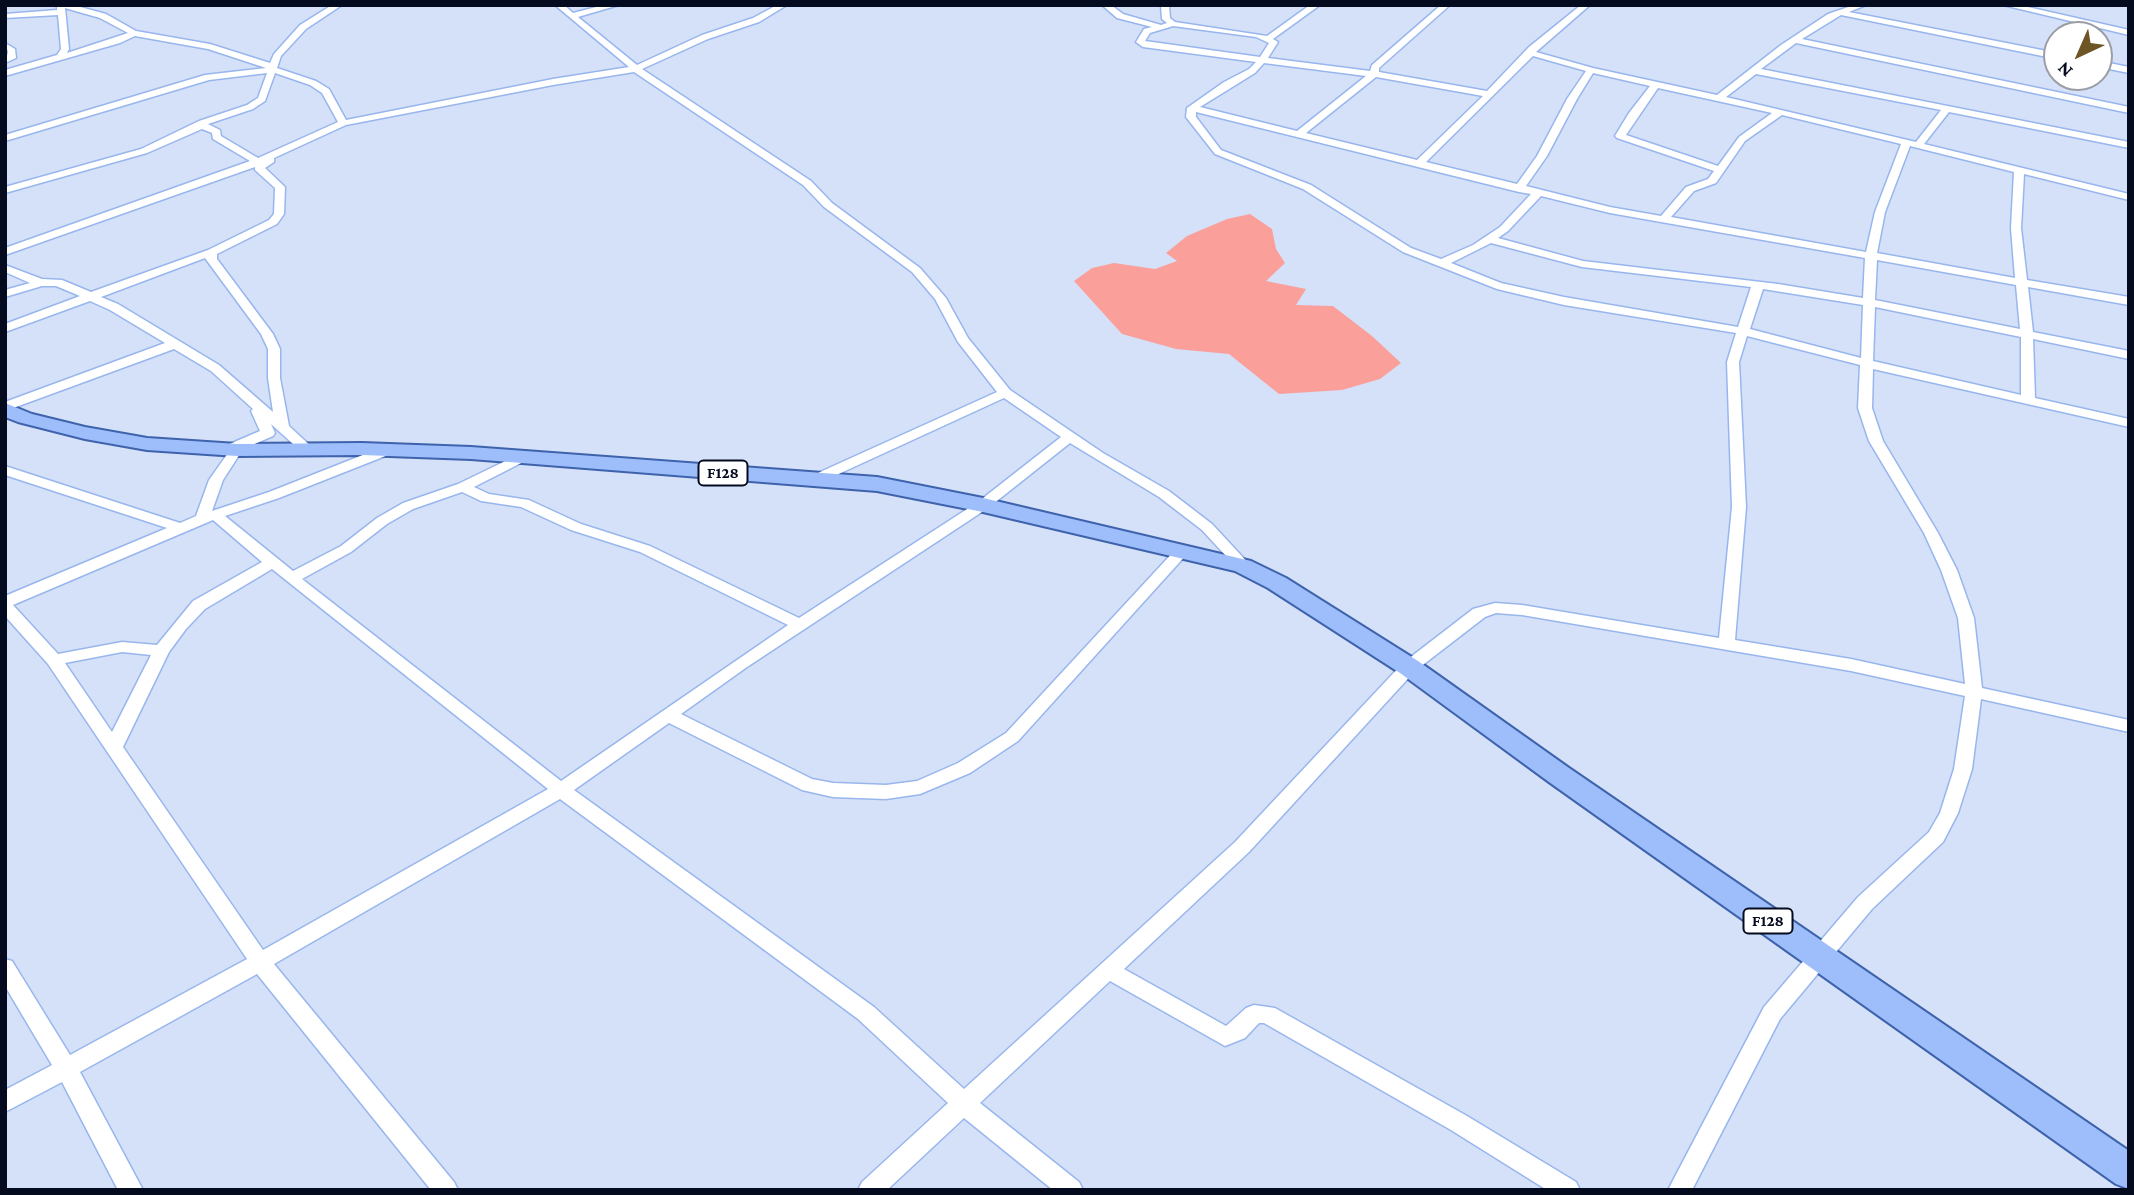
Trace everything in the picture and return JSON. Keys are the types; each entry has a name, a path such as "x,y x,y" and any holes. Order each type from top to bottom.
{"main road":[{"name":"F128","path":"5,408 25,418 122,439 234,450 388,450 523,457 877,484 983,505 1243,566 1277,583 1409,667 1818,957 2129,1172"}],"street":[{"path":"5,190 144,150 202,123 250,107 262,99 277,56 303,27 338,5"},
{"path":"564,9 615,5"},
{"path":"5,252 260,162 344,123 553,82 636,69 705,37 756,20 783,5"},
{"path":"1106,5 1120,16 1158,26"},
{"path":"1165,5 1166,19 1173,24"},
{"path":"1269,38 1316,5"},
{"path":"1299,134 1374,74 1375,67 1446,5"},
{"path":"1419,164 1532,49 1586,5"},
{"path":"1719,98 1795,40 1841,13 1862,5"},
{"path":"2007,5 2129,32"},
{"path":"2049,5 2129,32"},
{"path":"6,19 62,8 103,16 134,33 210,47 313,83 326,91 344,123"},
{"path":"61,56 65,49 62,8"},
{"path":"564,9 636,69 807,183 828,205 916,270 940,298 962,339 1005,393 1164,494 1207,527 1243,566"},
{"path":"1841,13 2043,53"},
{"path":"1489,94 1374,74 1263,59 1146,45 1140,42 1147,31 1173,24 1269,38 1274,42 1263,59 1252,71 1192,108 1191,117 1218,152 1307,187 1407,250 1497,286 1564,301 1679,318 2129,423"},
{"path":"5,72 117,41 134,33"},
{"path":"1795,40 2129,110"},
{"path":"5,45 12,51 12,58 5,60"},
{"path":"1531,53 1591,70 1780,112 2129,197"},
{"path":"5,138 208,78 271,68"},
{"path":"1519,189 1542,156 1572,99 1591,70"},
{"path":"1756,71 2129,145"},
{"path":"1656,84 1620,136 1720,170"},
{"path":"1192,108 1537,194 2129,302"},
{"path":"1680,1190 1772,1013 1865,903 1937,837 1950,813 1963,769 1974,691 1966,618 1949,570 1931,533 1877,441 1865,408 1871,257 1880,212 1912,145 1946,110"},
{"path":"1663,219 1690,189 1712,181 1742,139 1780,112"},
{"path":"202,125 217,132 216,137 260,162"},
{"path":"5,328 212,252 273,222 279,214 280,187 260,169 278,154"},
{"path":"2019,170 2016,228 2026,335 2028,401"},
{"path":"1440,264 1504,229 1537,194"},
{"path":"1489,239 1583,264 1758,285 1870,302 2129,355"},
{"path":"212,252 211,259 215,266 267,334 274,349 274,378 282,427"},
{"path":"5,268 41,283"},
{"path":"5,294 41,283 58,282 114,307 215,368 308,450"},
{"path":"1727,643 1739,507 1733,362 1758,285"},
{"path":"5,408 175,344"},
{"path":"814,480 1005,393"},
{"path":"209,517 216,480 234,450 268,433 255,405"},
{"path":"5,1102 260,962 561,790 801,625 983,505 1070,436"},
{"path":"388,450 181,528 5,604 54,660 260,962 446,1190"},
{"path":"292,578 346,549 408,506 463,487 523,457"},
{"path":"5,470 181,528"},
{"path":"463,487 485,498 524,503 576,527 645,549 801,625"},
{"path":"209,517 273,562 561,790 866,1013 963,1103 1071,1190"},
{"path":"668,715 808,785 833,790 886,792 920,787 964,768 1012,737 1182,551"},
{"path":"114,747 161,651 199,605 273,562"},
{"path":"870,1190 1242,847 1409,667 1479,613 1495,608 1522,610 1727,643 1851,665 2129,726"},
{"path":"54,660 122,647 161,651"},
{"path":"5,967 67,1070 131,1190"},
{"path":"1110,971 1225,1037 1237,1031 1254,1014 1267,1014 1459,1122 1568,1190"}],"shaded area":[{"path":"1250,214 1272,229 1276,249 1285,263 1266,281 1306,289 1296,305 1333,306 1401,363 1380,379 1342,390 1279,394 1229,354 1176,349 1122,334 1074,281 1092,268 1114,263 1155,269 1177,261 1166,253 1187,236 1227,219"}]}
